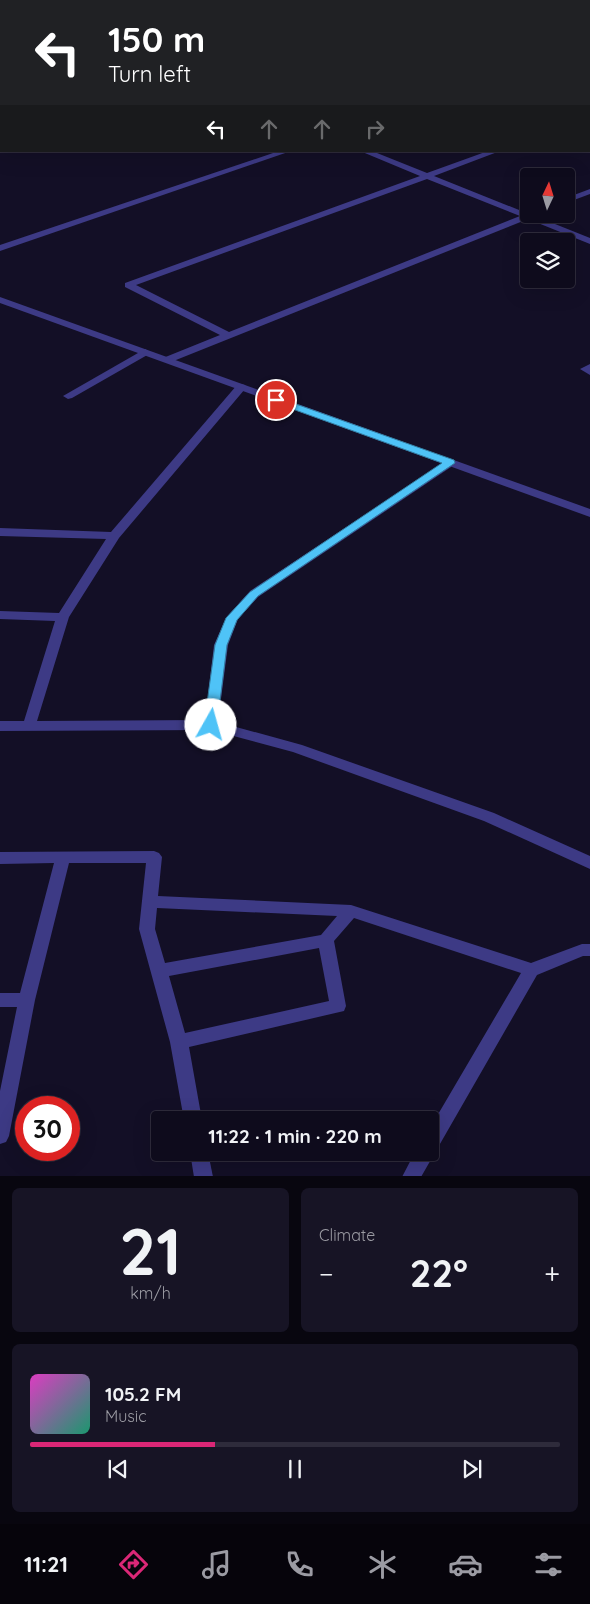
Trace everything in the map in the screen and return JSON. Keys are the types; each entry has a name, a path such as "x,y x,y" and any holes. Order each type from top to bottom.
{"street":[{"path":"0,248 284,152"},
{"path":"366,152 426,177 520,211"},
{"path":"229,336 128,285 493,152"},
{"path":"575,197 590,191"},
{"path":"167,360 520,219"},
{"path":"548,223 590,241"},
{"path":"0,300 590,513"},
{"path":"68,396 144,352"},
{"path":"590,367 585,369 590,372"},
{"path":"29,726 63,617 114,536 241,387"},
{"path":"211,725 221,645 232,618 254,594 450,463"},
{"path":"0,532 114,536"},
{"path":"0,615 63,617"},
{"path":"0,726 211,725 297,748 489,817 590,864"},
{"path":"0,1136 27,1000 63,857"},
{"path":"0,858 154,858 147,929 179,1042 191,1111"},
{"path":"150,902 350,911 531,970"},
{"path":"160,972 326,940 350,911"},
{"path":"179,1042 338,1006 326,940"},
{"path":"439,1129 531,970 582,950 590,950"},
{"path":"0,1000 27,1000"},
{"path":"201,1161 204,1176"}],"route":[{"path":"211,725 221,645 232,618 254,594 450,463 276,400"}]}
